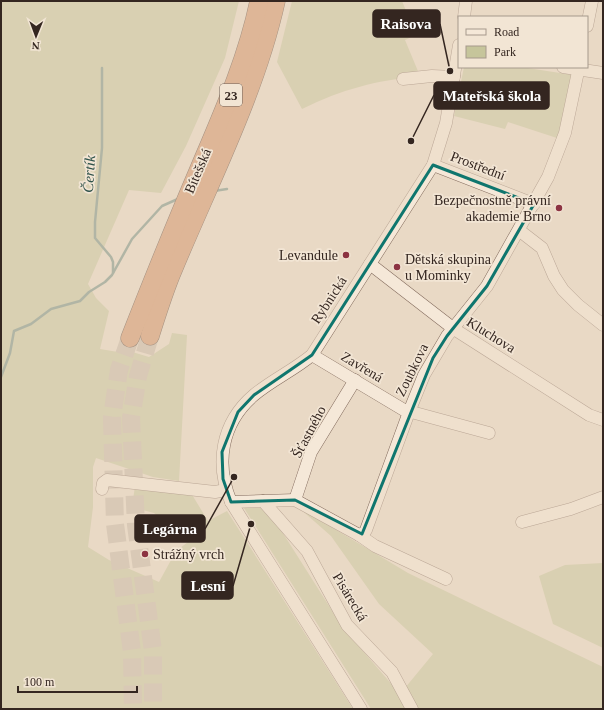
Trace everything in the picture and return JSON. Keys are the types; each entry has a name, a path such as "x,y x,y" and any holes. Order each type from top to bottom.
{"highway":[{"name":"Bítešská","path":"150,336 164,272 192,185 231,94 256,18 259,1"},
{"name":"Bítešská","path":"130,338 211,183 245,98 272,20 276,1"}],"street":[{"path":"464,16 466,1"},
{"path":"588,21 592,1"},
{"name":"Rybnická","path":"231,502 223,479 222,452 228,430 238,412 254,395 296,368 312,355 433,165 446,123 458,55"},
{"path":"579,68 603,73"},
{"name":"Zoubkova","path":"359,535 364,533 366,530 409,412 433,358 447,336 487,286 520,230 548,177 565,133 579,68"},
{"path":"403,80 432,76 454,76"},
{"name":"Prostřední","path":"433,165 534,204"},
{"path":"520,230 542,248 554,276 563,290 578,305 603,325"},
{"name":"Kluchova","path":"370,264 454,329 589,415 603,420"},
{"name":"Zavřená","path":"312,355 409,412 489,433"},
{"name":"Šťastného","path":"294,500 311,452 355,380"},
{"path":"102,489 103,483 107,480 215,492 226,490"},
{"path":"522,522 571,509 603,497"},
{"path":"231,502 294,500 310,507 359,535 375,546 446,579"},
{"name":"Pisárecká","path":"263,501 307,550 347,626 392,672 412,709"},
{"path":"231,502 361,709"}],"highlighted area":[{"path":"433,165 534,204 487,286 447,336 433,358 362,534 295,500 231,502 223,479 222,452 238,412 254,395 312,355"}],"green space":[{"path":"1,1 239,1 225,58 186,146 161,193 129,190 88,284 96,298 109,311 100,349 118,352 119,348 149,357 169,344 172,333 187,335 179,481 153,477 96,458 93,467 93,507 88,547 109,560 159,582 176,551 188,542 154,513 132,507 135,486 191,493 208,521 227,511 353,709 1,709"},
{"path":"292,1 402,1 416,35 405,40 420,76 373,83 331,96 302,109 277,62"},
{"path":"464,68 528,68 573,75 560,139 508,122 505,129 454,116"},
{"path":"298,507 408,573 603,667 603,709 371,709 244,508 267,508 343,628 400,694 433,654 379,604 331,536"},
{"path":"603,563 603,648 553,624 539,576 565,565"}],"waterway":[{"name":"Čertík","path":"102,68 102,148 95,222 95,238 111,257 113,262 113,273"},
{"name":"Čertík","path":"214,191 227,189"},
{"name":"Čertík","path":"1,377 10,353 14,331 31,324 51,309 80,301 89,292 105,282 112,275 132,239 162,206 180,198"}],"tunnel":[{"path":"150,336 138,376 131,418 136,525 153,651 153,709"},
{"path":"130,338 119,370 112,417 115,524 132,652 133,709"}],"place":[{"name":"Raisova","path":"450,71"},
{"name":"Mateřská škola","path":"411,141"},
{"name":"Bezpečnostně právní akademie Brno","path":"559,208"},
{"name":"Levandule","path":"346,255"},
{"name":"Dětská skupina u Mominky","path":"397,267"},
{"name":"Legárna","path":"234,477"},
{"name":"Lesní","path":"251,524"},
{"name":"Strážný vrch","path":"145,554"}]}
